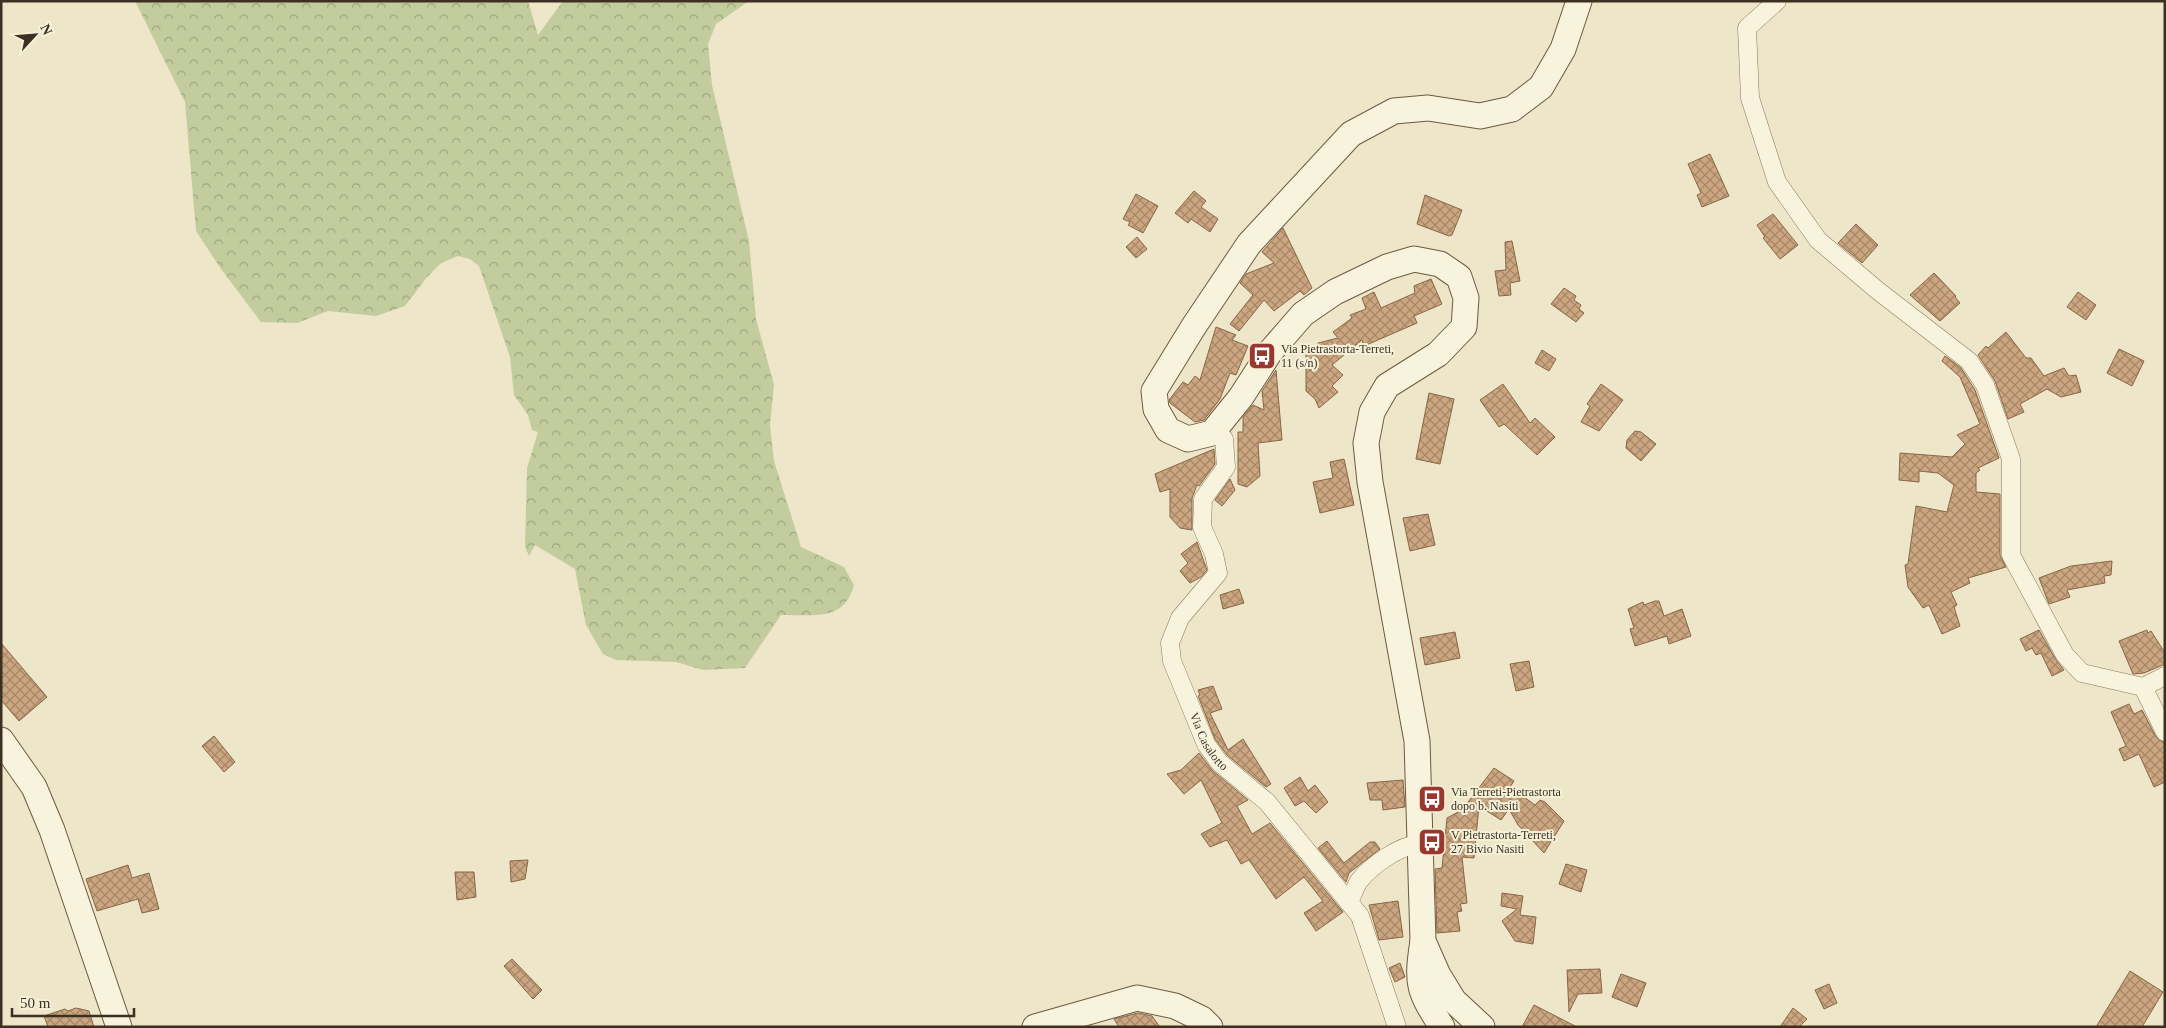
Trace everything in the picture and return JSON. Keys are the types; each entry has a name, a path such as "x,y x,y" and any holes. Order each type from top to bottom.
{"main road":[{"path":"1442,1027 1423,998 1418,972 1423,941 1417,741 1370,482 1366,443 1372,412 1387,386 1438,354 1464,327 1466,298 1459,277 1440,264 1414,259 1387,268 1335,292 1303,314 1270,352 1241,397 1212,433 1188,439 1168,430 1156,409 1154,391 1194,326 1249,244 1351,134 1394,111 1428,108 1480,116 1512,109 1541,87 1563,49 1579,1"},
{"path":"1,740 34,787 52,830 119,1027"},
{"path":"1423,941 1438,975 1454,1001 1482,1027"},
{"path":"1035,1027 1137,998 1175,1006 1202,1019 1210,1027"}],"street":[{"path":"1777,1 1747,28 1750,98 1777,182 1818,240 1877,290 1968,361 1985,384 2011,459 2011,555 2065,655 2082,673 2143,687 2165,676"},
{"name":"Via Casalotto","path":"1216,428 1224,439 1226,467 1203,499 1202,527 1214,554 1218,573 1180,618 1170,643 1172,661 1206,744 1219,762 1267,802 1360,916 1397,1027"},
{"path":"2143,687 2165,732"},
{"path":"1349,902 1359,882 1377,865 1410,844 1420,844"}],"green space":[{"path":"135,1 528,1 538,35 563,1 749,1 716,24 708,44 712,85 749,241 756,319 774,385 770,425 774,461 801,547 844,567 854,585 843,606 825,614 781,615 745,668 703,670 676,662 616,660 603,654 586,625 575,569 535,545 529,556 525,547 527,468 538,432 532,430 528,415 514,395 510,357 479,266 470,259 458,256 441,263 427,277 405,306 376,316 328,311 297,323 261,322 221,269 196,231 185,102"}],"building":[{"path":"1710,154 1729,196 1702,207 1697,195 1701,193 1688,164"},
{"path":"1194,191 1206,201 1201,207 1218,219 1210,232 1191,219 1188,223 1175,213"},
{"path":"1136,194 1158,206 1143,233 1128,225 1130,222 1123,219"},
{"path":"1425,195 1462,210 1452,235 1449,236 1417,224"},
{"path":"1773,214 1798,245 1780,259 1763,238 1765,237 1757,225"},
{"path":"1856,224 1878,245 1862,263 1838,243"},
{"path":"1283,228 1312,288 1304,295 1300,291 1274,311 1264,300 1239,331 1230,324 1253,295 1240,283 1246,274 1274,263 1262,252"},
{"path":"1137,237 1147,249 1136,258 1126,247"},
{"path":"1512,241 1520,281 1510,283 1511,295 1499,296 1495,271 1506,270 1505,242"},
{"path":"1934,273 1956,296 1960,303 1940,321 1910,295"},
{"path":"1431,279 1442,304 1414,316 1417,323 1364,346 1362,340 1332,365 1343,375 1332,386 1338,392 1319,408 1315,399 1306,391 1306,351 1313,352 1318,343 1338,338 1333,332 1352,318 1350,315 1366,309 1362,298 1374,292 1381,308 1415,293 1414,286"},
{"path":"1564,288 1576,296 1574,300 1581,305 1579,309 1584,313 1576,322 1551,304"},
{"path":"2078,292 2096,305 2086,320 2067,307"},
{"path":"1216,327 1236,335 1232,340 1248,346 1236,375 1230,373 1220,399 1204,420 1195,422 1170,403 1169,400 1183,382 1188,385 1195,376 1200,380"},
{"path":"2006,332 2026,358 2031,358 2044,376 2064,368 2069,376 2076,375 2081,392 2061,397 2047,389 2020,404 2024,412 2008,419 1995,381 1978,355 1986,346 1988,348"},
{"path":"2119,349 2144,361 2132,386 2107,373"},
{"path":"1542,350 1556,359 1549,371 1535,363"},
{"path":"1945,356 1961,368 1975,390 1999,458 1978,468 1980,470 1976,473 1976,492 2000,494 2000,555 2006,567 1968,578 1970,583 1951,592 1957,605 1954,607 1960,626 1942,634 1929,605 1923,608 1908,587 1905,565 1908,564 1916,506 1947,512 1954,485 1938,473 1919,471 1919,482 1899,480 1900,453 1952,457 1965,444 1957,435 1980,424 1960,377 1942,361"},
{"path":"1276,370 1282,440 1258,443 1260,476 1247,487 1238,484 1238,432 1243,432 1243,417 1253,405 1264,410 1262,391"},
{"path":"1503,384 1530,423 1535,418 1555,437 1537,455 1504,424 1499,427 1480,400"},
{"path":"1601,384 1623,400 1599,431 1581,422 1590,406 1587,404"},
{"path":"1429,393 1454,399 1440,464 1416,459"},
{"path":"1635,431 1641,432 1656,444 1641,461 1626,448 1627,440"},
{"path":"1214,449 1215,464 1199,486 1197,485 1192,498 1192,530 1180,528 1170,517 1170,489 1160,492 1155,474"},
{"path":"1344,459 1354,505 1320,513 1313,482 1333,478 1330,462"},
{"path":"1230,479 1235,490 1222,506 1215,500"},
{"path":"1428,514 1435,545 1410,551 1403,518"},
{"path":"1197,542 1207,570 1201,577 1190,583 1180,571 1188,563 1181,554"},
{"path":"2112,561 2111,575 2104,576 2105,583 2067,590 2070,597 2049,604 2039,578 2071,566"},
{"path":"1239,589 1244,603 1223,609 1220,595"},
{"path":"1659,601 1664,616 1682,609 1691,636 1669,644 1667,636 1635,646 1630,629 1634,628 1628,609 1643,602 1644,605"},
{"path":"2039,630 2064,670 2052,676 2041,653 2036,655 2032,648 2026,651 2020,639"},
{"path":"2147,630 2148,633 2151,631 2165,653 2165,664 2144,673 2133,674 2119,641"},
{"path":"1455,632 1460,658 1425,665 1420,638"},
{"path":"1,643 47,697 19,721 1,700"},
{"path":"1529,661 1534,687 1516,691 1510,664"},
{"path":"1213,686 1222,709 1210,713 1228,750 1243,739 1271,784 1266,787 1227,755 1215,739 1198,696 1200,695 1198,690"},
{"path":"2129,704 2134,714 2142,710 2156,737 2165,743 2165,782 2154,787 2139,754 2124,761 2119,749 2126,746 2111,712"},
{"path":"214,736 235,762 224,772 202,746"},
{"path":"1199,753 1212,770 1248,800 1237,806 1252,834 1270,823 1343,912 1316,931 1304,913 1323,901 1304,877 1276,899 1249,860 1241,864 1227,840 1210,847 1201,834 1222,823 1201,780 1184,794 1167,774 1181,770"},
{"path":"1494,768 1514,781 1510,787 1535,805 1540,800 1545,802 1564,821 1544,853 1518,825 1509,809 1501,820 1479,806 1474,858 1462,857 1467,903 1460,904 1462,911 1457,912 1460,931 1437,933 1435,869 1442,868 1447,818 1462,810"},
{"path":"1300,777 1308,791 1315,785 1328,802 1316,813 1304,801 1295,806 1284,788"},
{"path":"1403,780 1405,807 1383,810 1382,800 1370,800 1367,783"},
{"path":"1327,841 1344,863 1370,842 1375,842 1380,849 1349,873 1346,882 1318,848"},
{"path":"528,860 525,879 511,882 510,861"},
{"path":"1566,864 1587,870 1581,892 1559,884"},
{"path":"128,865 132,878 149,873 159,909 142,913 138,899 97,911 86,879"},
{"path":"455,872 474,872 476,897 457,900"},
{"path":"1502,893 1523,896 1520,915 1536,917 1533,944 1515,941 1502,921 1517,909 1501,906"},
{"path":"1398,901 1403,937 1379,940 1369,905"},
{"path":"512,959 542,990 533,999 504,966"},
{"path":"1400,963 1405,977 1395,982 1389,968"},
{"path":"1600,969 1602,993 1578,994 1569,1012 1567,970"},
{"path":"2130,971 2163,992 2142,1027 2096,1027"},
{"path":"1621,974 1646,983 1637,1007 1612,997"},
{"path":"1829,984 1837,1003 1824,1009 1815,990"},
{"path":"1534,1005 1577,1027 1522,1027"},
{"path":"76,1008 89,1011 94,1027 48,1027 44,1016 65,1009 68,1011"},
{"path":"1793,1008 1807,1019 1799,1027 1780,1027"},
{"path":"1138,1013 1152,1016 1160,1027 1119,1027 1114,1019"}],"place":[{"name":"Via Pietrastorta-Terreti, 11 (s/n)","path":"1262,356"},
{"name":"Via Terreti-Pietrastorta dopo b. Nasiti","path":"1432,799"},
{"name":"V Pietrastorta-Terreti, 27 Bivio Nasiti","path":"1432,842"}]}
